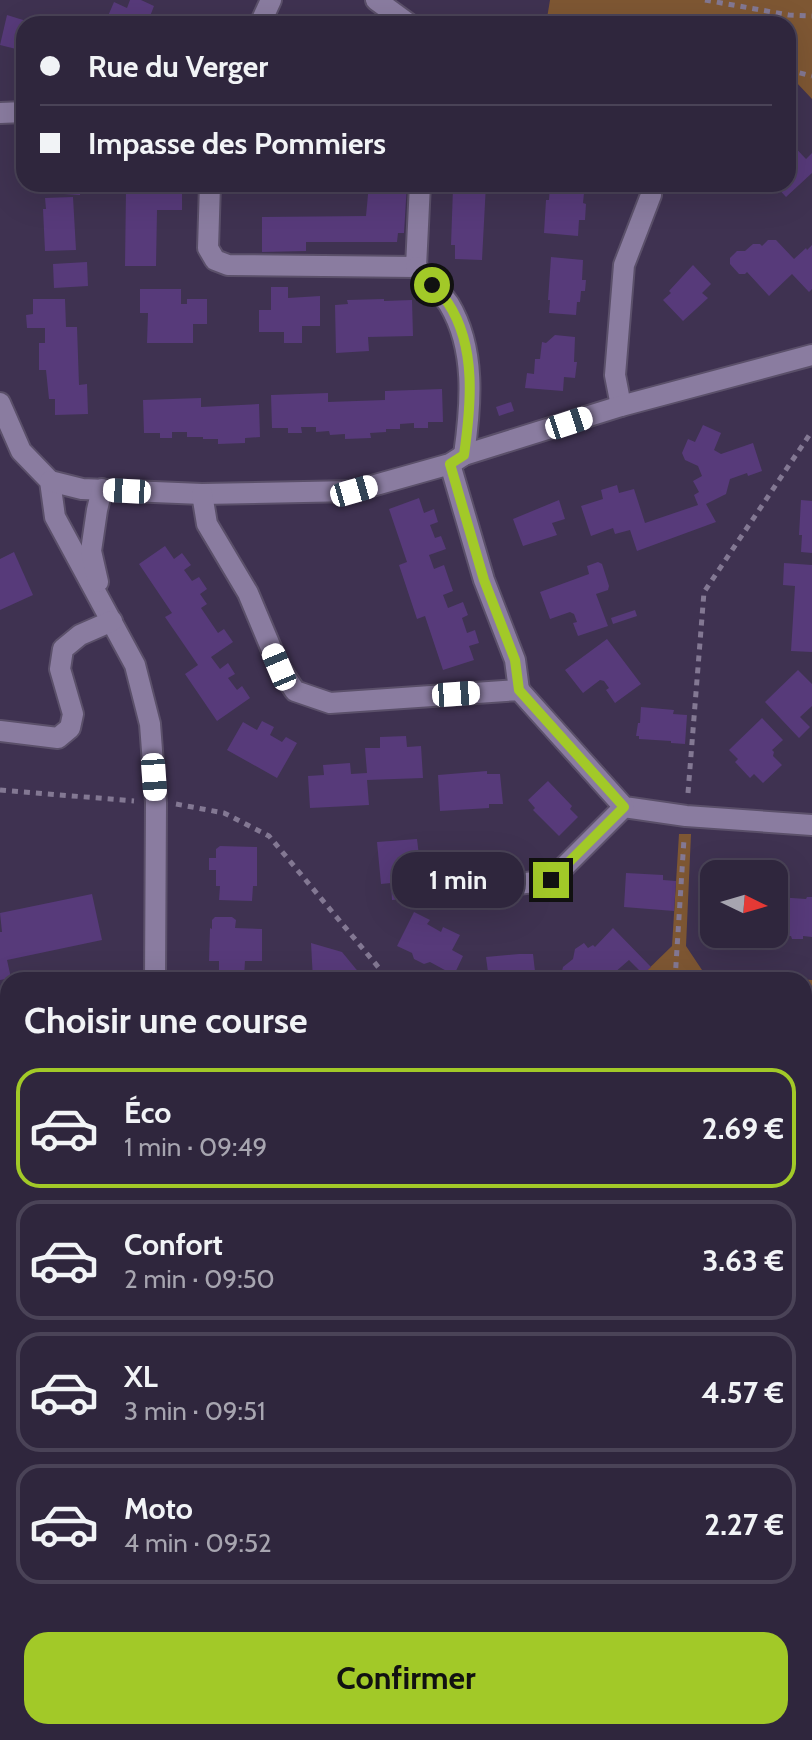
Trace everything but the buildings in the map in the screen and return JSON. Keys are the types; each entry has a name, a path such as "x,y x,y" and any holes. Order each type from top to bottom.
{"street":[{"path":"376,0 398,16"},
{"path":"210,192 208,248 215,260 228,265 416,267"},
{"path":"420,192 416,267 448,302 460,328 469,363 468,423 457,459 484,580 515,660 519,690 624,807 686,816 812,825"},
{"path":"621,406 615,375 624,265 651,195"},
{"path":"0,403 21,451 50,481 82,489 202,494 354,491 621,406 812,355"},
{"path":"50,481 55,517 135,665 150,724 156,803 155,972"},
{"path":"102,489 91,551 108,613"},
{"path":"202,494 207,524 248,593 279,667 295,691 330,703 519,690"},
{"path":"0,731 58,738 70,728 73,714 60,669 63,649 108,613"},
{"path":"492,887 551,880 624,807"}],"path":[{"path":"705,0 730,2 789,15 812,16"},
{"path":"676,972 704,592 812,431"},
{"path":"0,790 175,804 224,813 269,836 382,972"}],"shaded area":[{"path":"550,0 812,0 812,99 796,82 796,16 547,16"},
{"path":"679,834 691,834 686,946 703,972 645,972 672,946"}],"route":[{"path":"432,285 448,302 460,328 469,363 464,455 450,464 484,580 515,660 519,690 624,807 551,880"}]}
